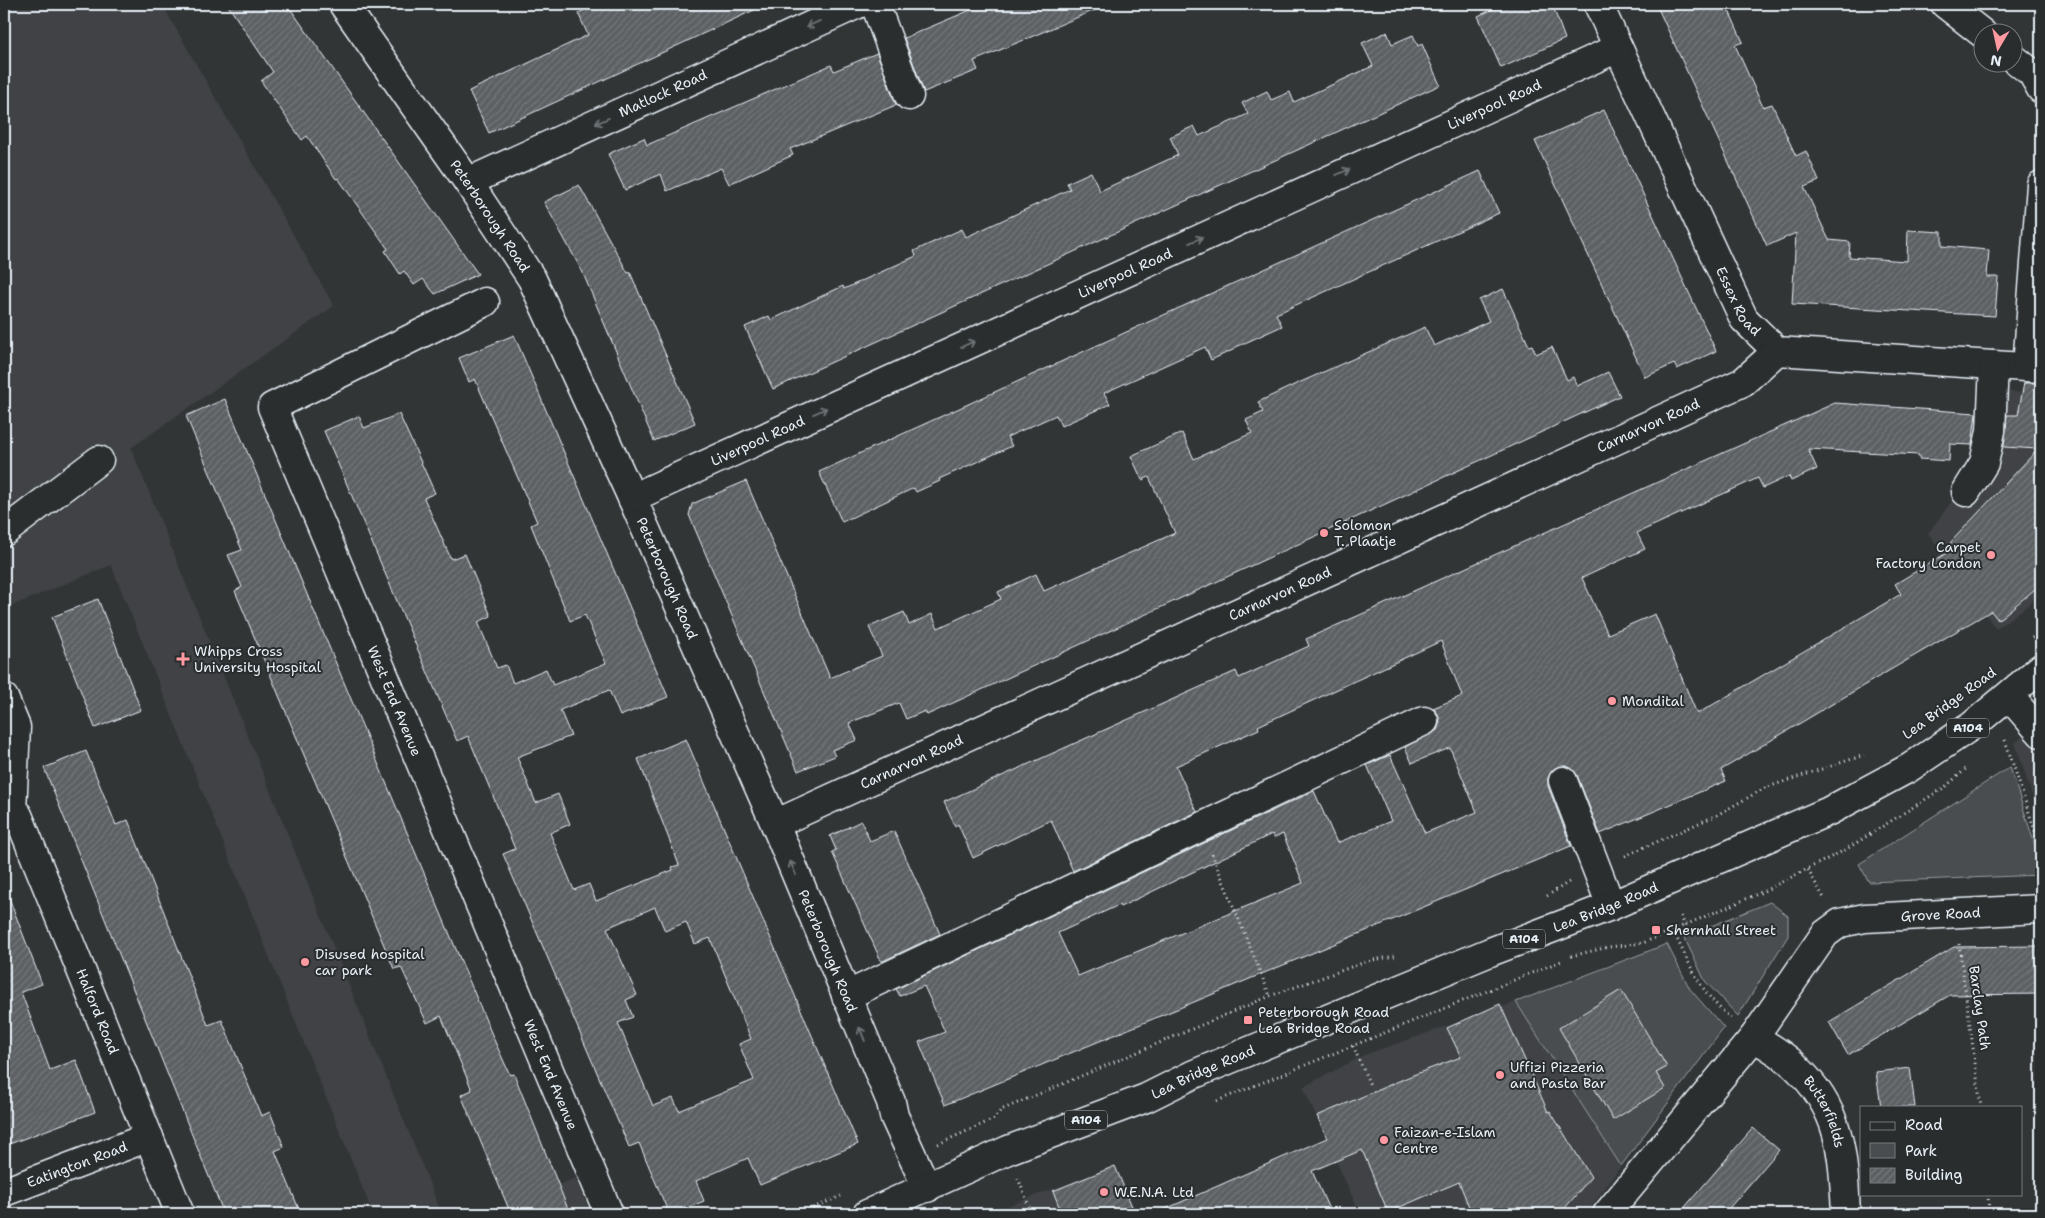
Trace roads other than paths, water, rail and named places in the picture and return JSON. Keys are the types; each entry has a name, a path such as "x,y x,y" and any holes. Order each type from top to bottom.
{"street":[{"name":"Peterborough Road","path":"343,4 468,182 532,279 632,498 775,824 891,1102 894,1116 927,1188"},
{"name":"Matlock Road","path":"468,182 858,4"},
{"path":"875,4 909,96"},
{"name":"Essex Road","path":"1598,4 1744,319 1777,351"},
{"path":"1945,4 1972,25"},
{"name":"Liverpool Road","path":"632,498 1618,48"},
{"path":"2022,65 2032,73 2041,89"},
{"path":"1777,351 2034,367 2041,185"},
{"name":"West End Avenue","path":"485,302 272,407 609,1214"},
{"name":"Carnarvon Road","path":"775,824 1743,382 1777,351"},
{"path":"1966,492 1984,463 1991,431 1994,365"},
{"path":"4,532 99,460"},
{"name":"Lea Bridge Road","path":"866,1214 1027,1142 1146,1098 1192,1075 1490,952 1611,906 1829,811 1917,763 1973,725 2010,696 2041,668"},
{"path":"2010,696 2041,733"},
{"path":"4,698 16,727 8,812"},
{"path":"846,996 1424,721"},
{"path":"1563,781 1611,906"},
{"name":"Halford Road","path":"8,812 18,815 180,1214"},
{"name":"Grove Road","path":"1754,1037 1825,934 1840,923 1865,918 2041,909"},
{"path":"1607,1214 1754,1037"},
{"name":"Butterfields","path":"1754,1037 1795,1065 1819,1093 1835,1121 1843,1158 1846,1214"},
{"name":"Eatington Road","path":"4,1192 149,1137"}],"place":[{"name":"Solomon T. Plaatje","path":"1324,533"},
{"name":"Carpet Factory London","path":"1991,555"},
{"name":"Whipps Cross University Hospital","path":"183,659"},
{"name":"Mondital","path":"1612,701"},
{"name":"Shernhall Street","path":"1656,930"},
{"name":"Disused hospital car park","path":"305,962"},
{"name":"Peterborough Road Lea Bridge Road","path":"1248,1020"},
{"name":"Uffizi Pizzeria and Pasta Bar","path":"1500,1075"},
{"name":"Faizan-e-Islam Centre","path":"1384,1140"},
{"name":"W.E.N.A. Ltd","path":"1104,1192"}]}
